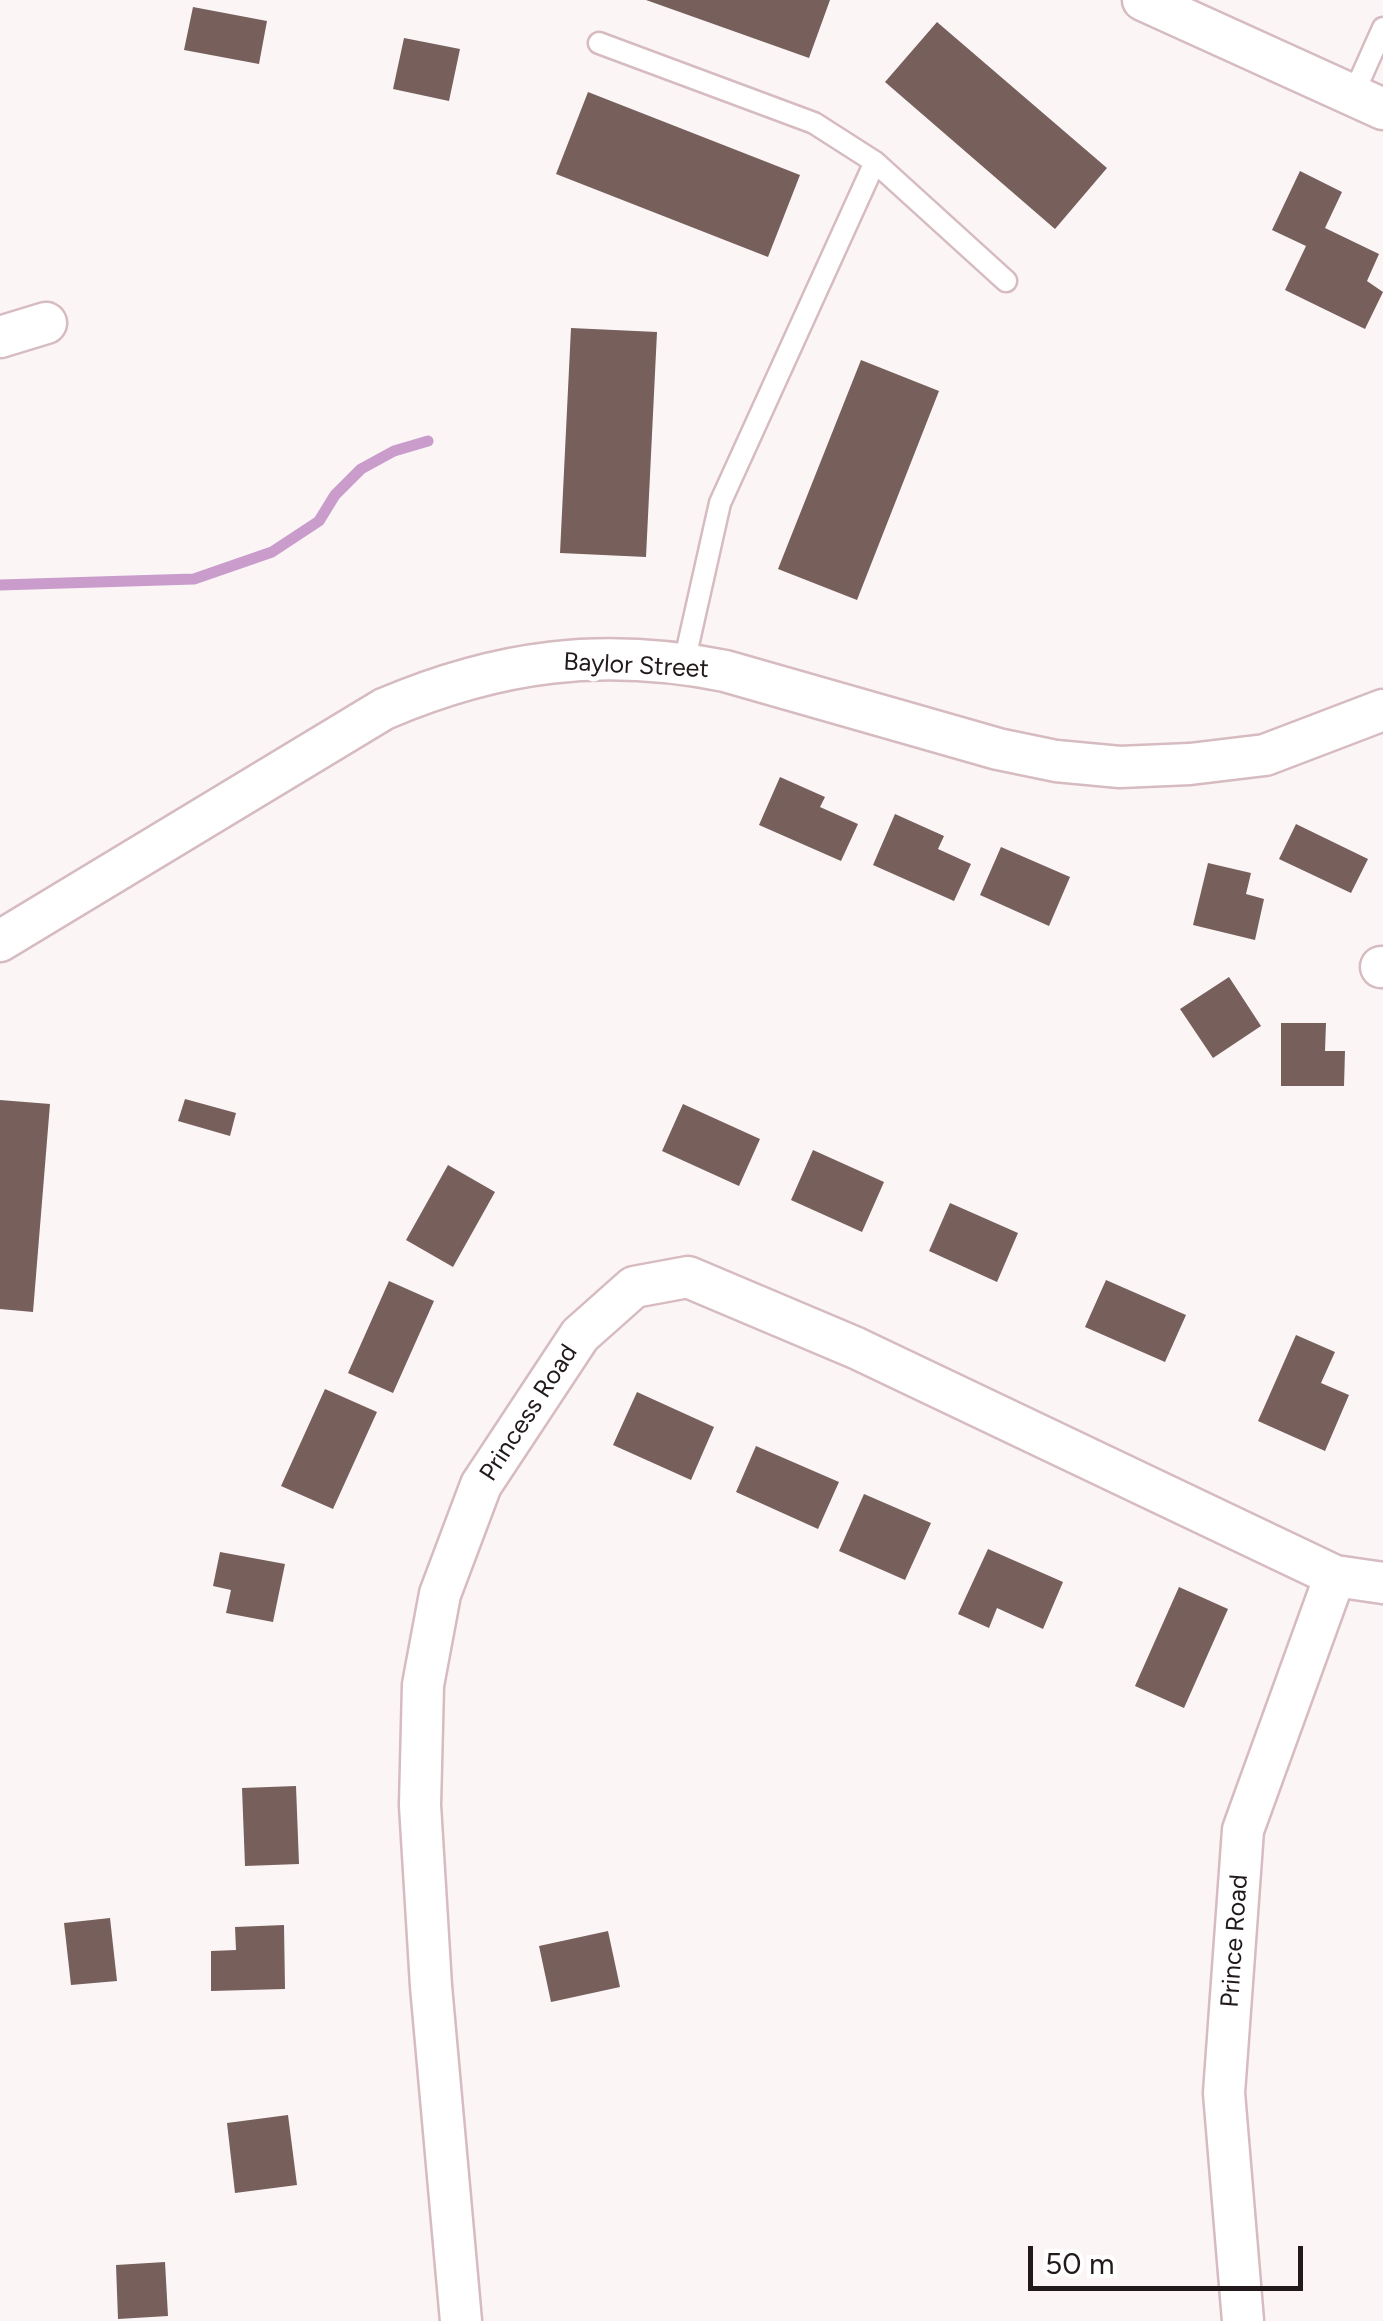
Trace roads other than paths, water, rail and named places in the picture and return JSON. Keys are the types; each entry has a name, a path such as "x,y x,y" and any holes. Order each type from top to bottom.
{"street":[{"path":"1143,0 1368,102"},
{"path":"0,337 46,323"},
{"name":"Baylor Street","path":"0,941 384,709 493,670 548,662 684,663 725,671 998,749 1056,761 1120,767 1265,755 1383,710"},
{"name":"Princess Road","path":"461,2321 431,1986 420,1805 423,1685 440,1594 481,1484 580,1335 634,1287 688,1277 856,1348 1335,1576 1383,1584"},
{"name":"Prince Road","path":"1242,2321 1224,2094 1243,1830 1335,1576"}],"lane":[{"path":"1368,102 1383,28"},
{"path":"599,42 814,124 875,162 1006,281"},
{"path":"684,663 720,503 875,162"}],"waterway":[{"path":"0,585 194,579 272,552 319,521 335,495 361,469 394,451 428,441"}]}
